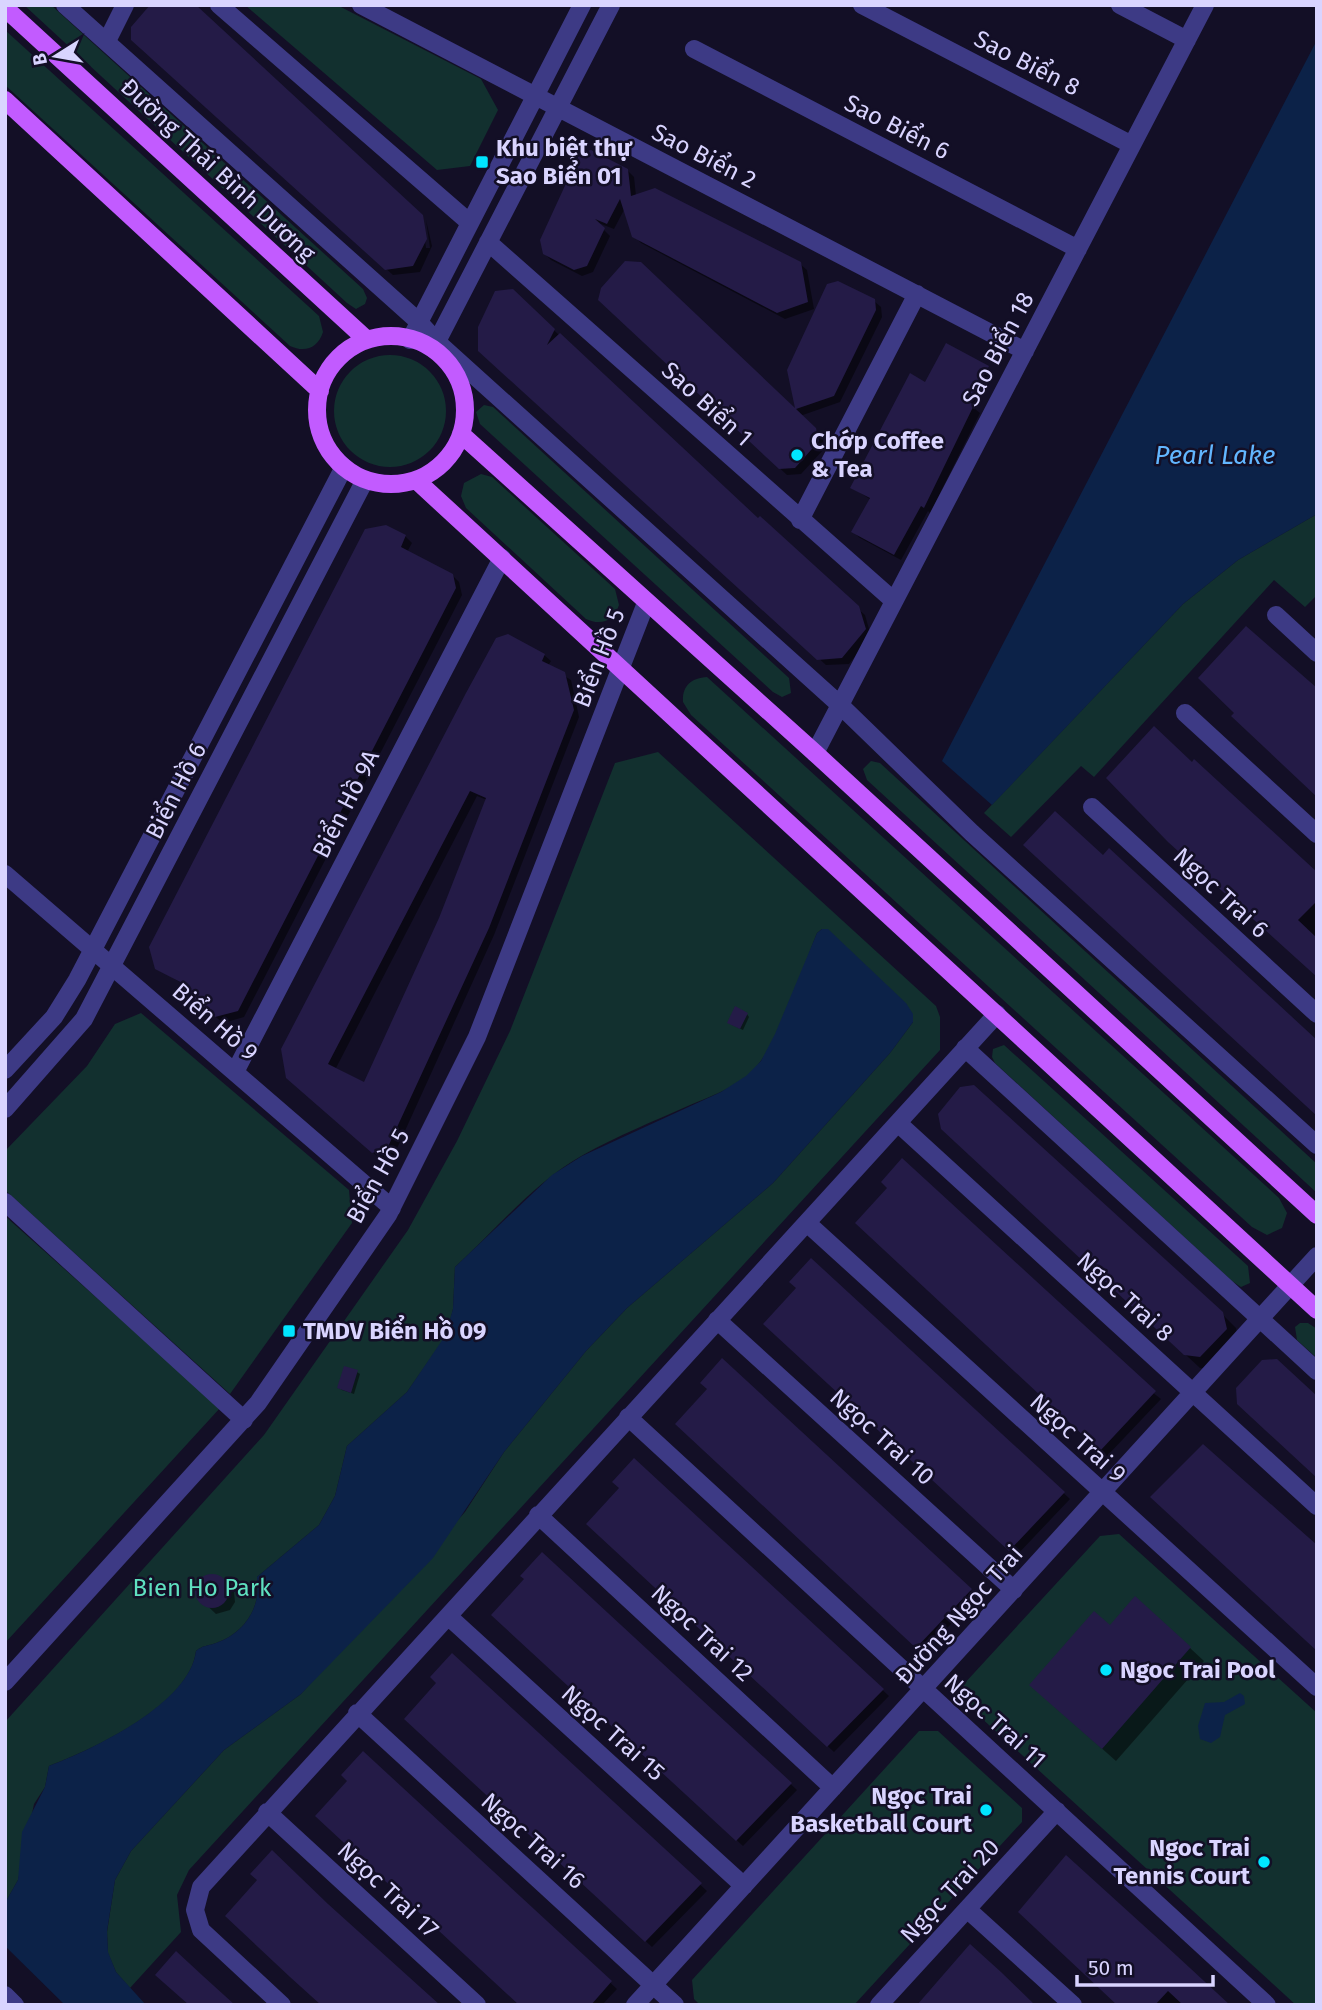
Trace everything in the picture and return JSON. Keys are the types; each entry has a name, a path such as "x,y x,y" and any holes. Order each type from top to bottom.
{"main road":[{"name":"Đường Thái Bình Dương","path":"7,7 367,340"},
{"path":"5,100 320,391"},
{"path":"385,336 410,340 435,346 451,368 462,393 464,406 461,434 439,466 416,480 392,484 365,480 344,467 323,438 317,409 320,391 337,359 367,340 385,336"},
{"path":"461,434 646,604 815,753 1317,1215"},
{"path":"416,480 1317,1310"}],"street":[{"path":"65,5 419,322 435,346 840,705 972,833 1317,1145"},
{"path":"107,41 125,5"},
{"path":"219,5 470,223"},
{"name":"Sao Biển 2","path":"361,5 1025,351"},
{"path":"410,340 582,5"},
{"path":"435,346 611,5"},
{"name":"Sao Biển 8","path":"862,5 1132,145"},
{"path":"1120,5 1187,40"},
{"name":"Sao Biển 18","path":"815,753 1205,5"},
{"name":"Sao Biển 6","path":"694,49 1078,249"},
{"name":"Sao Biển 1","path":"488,242 894,601"},
{"path":"800,520 916,294"},
{"name":"Biển Hồ 6","path":"5,1070 58,1012 93,950 344,467"},
{"name":"Biển Hồ 6","path":"5,1109 78,1028 365,480"},
{"name":"Biển Hồ 9A","path":"235,1072 502,558"},
{"name":"Biển Hồ 5","path":"5,1682 244,1420 392,1208 477,1037 646,604"},
{"path":"1276,615 1317,653"},
{"path":"1185,713 1317,834"},
{"name":"Ngọc Trai 6","path":"1092,807 1317,1014"},
{"name":"Biển Hồ 9","path":"5,874 392,1208"},
{"path":"282,2005 201,1930 195,1910 196,1896 267,1812 997,1014"},
{"path":"965,1048 1317,1371"},
{"name":"Ngọc Trai 8","path":"899,1124 1317,1506"},
{"path":"5,1202 244,1420"},
{"name":"Ngọc Trai 9","path":"807,1223 1317,1688"},
{"name":"Đường Ngọc Trai","path":"635,2005 924,1691 1317,1256"},
{"name":"Ngọc Trai 10","path":"717,1320 1014,1590"},
{"name":"Ngọc Trai 11","path":"628,1417 1267,2005"},
{"name":"Ngọc Trai 12","path":"538,1515 833,1788"},
{"name":"Ngọc Trai 15","path":"448,1616 744,1886"},
{"name":"Ngọc Trai 16","path":"357,1713 675,2005"},
{"name":"Ngọc Trai 20","path":"879,2005 1057,1811"},
{"name":"Ngọc Trai 17","path":"267,1812 477,2005"},
{"path":"968,1909 1067,2003"},
{"path":"5,1995 15,2005"}],"green space":[{"path":"24,5 51,5 363,289 367,298 365,304 356,309 347,303"},
{"path":"245,5 337,5 481,79 498,110 470,166 437,170"},
{"path":"5,30 319,316 323,332 318,342 306,349 290,346 5,85"},
{"path":"390,355 411,360 429,372 441,390 446,411 441,432 429,450 411,462 390,467 369,462 351,450 339,432 334,411 339,390 351,372 369,360"},
{"path":"484,405 493,407 789,678 791,693 782,697 773,692 480,424 476,412"},
{"path":"481,474 492,477 615,589 619,605 614,615 602,622 586,619 466,508 461,496 464,483"},
{"path":"1317,514 1317,595 1305,607 1274,580 1094,777 1081,766 1011,837 984,813 1183,604 1238,560"},
{"path":"707,677 1279,1198 1287,1213 1282,1228 1267,1235 1252,1227 691,715 683,702 684,691 692,681"},
{"name":"Bien Ho Park","path":"658,752 936,1006 940,1017 940,1050 189,1870 177,1895 181,1932 130,1988 116,1972 108,1953 107,1932 115,1880 131,1851 224,1750 301,1694 465,1512 504,1452 586,1351 627,1308 773,1183 890,1053 913,1022 822,929 817,933 780,1029 759,1063 747,1076 720,1092 583,1155 547,1179 455,1267 453,1309 446,1336 407,1392 347,1446 335,1496 319,1525 257,1577 257,1598 243,1625 226,1638 196,1651 190,1670 177,1689 137,1722 90,1748 49,1766 45,1787 34,1804 18,1880 5,1903 5,1722 264,1435 408,1230 457,1141 510,1031 615,763"},
{"path":"871,761 880,763 1317,1164 1317,1193 867,780 863,769"},
{"path":"141,1013 349,1190 352,1223 230,1394 5,1190 5,1151 87,1066 115,1024"},
{"path":"1004,1045 1248,1266 1250,1283 1241,1287 1232,1281 995,1063 992,1057 993,1049"},
{"path":"5,1216 220,1408 5,1643"},
{"path":"1300,1323 1308,1323 1317,1329 1317,1358 1297,1340 1295,1327"},
{"path":"1119,1534 1317,1713 1317,2005 1296,2005 966,1704 963,1685 1100,1536"},
{"path":"919,1731 938,1731 1022,1808 1022,1822 854,2005 700,2005 694,1999 692,1980"}],"water":[{"name":"Pearl Lake","path":"1317,40 1317,514 1238,560 1183,604 992,805 942,761"},
{"path":"828,929 906,1003 913,1014 913,1022 890,1053 773,1183 627,1308 586,1351 504,1452 433,1558 301,1694 224,1750 131,1851 115,1880 107,1931 108,1952 116,1972 146,2005 65,2005 5,1946 5,1903 18,1880 22,1832 45,1787 49,1766 114,1736 137,1722 177,1689 190,1670 196,1651 226,1638 243,1625 257,1598 257,1577 319,1525 335,1496 347,1446 407,1392 445,1336 453,1309 455,1267 552,1175 582,1156 721,1092 746,1076 761,1061 775,1034 817,933"},
{"path":"1240,1693 1244,1696 1245,1704 1225,1715 1220,1737 1211,1743 1200,1739 1198,1726 1205,1703 1224,1702"}],"building":[{"path":"150,5 196,5 423,215 427,239 413,266 385,270 131,40 131,27"},
{"path":"591,150 628,169 631,196 655,188 801,262 808,302 777,313 632,237 620,199 607,224 595,219 605,228 587,266 574,270 543,254 540,240 580,153"},
{"path":"625,261 641,262 795,408 787,370 827,284 838,281 875,299 876,310 834,396 796,409 816,428 819,441 795,468 779,469 598,300 601,288"},
{"path":"513,289 555,329 547,345 560,333 758,518 760,516 859,606 866,629 842,658 817,660 478,351 478,327 495,291"},
{"path":"946,343 989,366 969,402 974,405 924,508 921,506 894,555 851,532 870,498 850,488 910,373 925,382"},
{"path":"386,525 406,535 401,547 453,574 456,588 238,1011 215,1017 187,994 190,987 155,969 149,947 365,529"},
{"path":"1246,626 1317,688 1317,797 1231,716 1234,713 1198,678"},
{"path":"508,634 545,654 542,661 565,672 574,710 489,928 387,1149 372,1153 286,1078 281,1049 496,638","holes":["470,791 486,798 439,918 364,1082 328,1064"]},
{"path":"1154,726 1192,762 1194,759 1317,872 1317,901 1298,920 1317,938 1317,977 1168,842 1106,778"},
{"path":"1055,811 1103,855 1109,848 1317,1040 1317,1116 1023,845"},
{"path":"735,1006 748,1013 740,1029 727,1023"},
{"path":"974,1085 1223,1312 1227,1329 1200,1357 1184,1355 941,1129 938,1114 960,1087"},
{"path":"902,1158 1156,1391 1100,1451 855,1223 887,1188 881,1182"},
{"path":"811,1258 1065,1492 1009,1551 763,1324 796,1288 789,1282"},
{"path":"722,1358 972,1589 916,1648 675,1424 707,1389 700,1383"},
{"path":"1277,1359 1317,1396 1317,1478 1237,1404 1236,1388 1262,1360"},
{"path":"344,1366 358,1370 351,1393 337,1388"},
{"path":"1203,1444 1317,1545 1317,1651 1150,1497"},
{"path":"634,1458 884,1689 827,1747 586,1524 619,1488 612,1482"},
{"path":"542,1552 792,1783 736,1841 491,1615 524,1579 520,1576"},
{"path":"212,1574 224,1579 229,1591 224,1603 212,1608 200,1603 195,1591 200,1579"},
{"name":"Ngoc Trai Pool","path":"1135,1596 1191,1647 1102,1749 1029,1685 1094,1611 1110,1625"},
{"path":"452,1653 702,1883 645,1942 404,1719 436,1683 430,1677"},
{"path":"363,1751 612,1981 591,2005 519,2005 315,1816 347,1781 341,1775"},
{"path":"272,1850 440,2005 321,2005 290,1977 225,1916 257,1880 250,1874"},
{"path":"1066,1855 1230,2005 1183,2005 1168,1991 1155,2005 1117,2005 1018,1912"},
{"path":"970,1944 1001,1972 1035,2005 917,2005"},
{"path":"176,1951 235,2005 189,2005 155,1975"}],"place":[{"name":"Khu biệt thự Sao Biển 01","path":"482,162"},
{"name":"Chớp Coffee & Tea","path":"797,455"},
{"name":"TMDV Biển Hồ 09","path":"289,1331"},
{"name":"Ngoc Trai Pool","path":"1106,1670"},
{"name":"Ngọc Trai Basketball Court","path":"986,1810"},
{"name":"Ngoc Trai Tennis Court","path":"1264,1862"}]}
